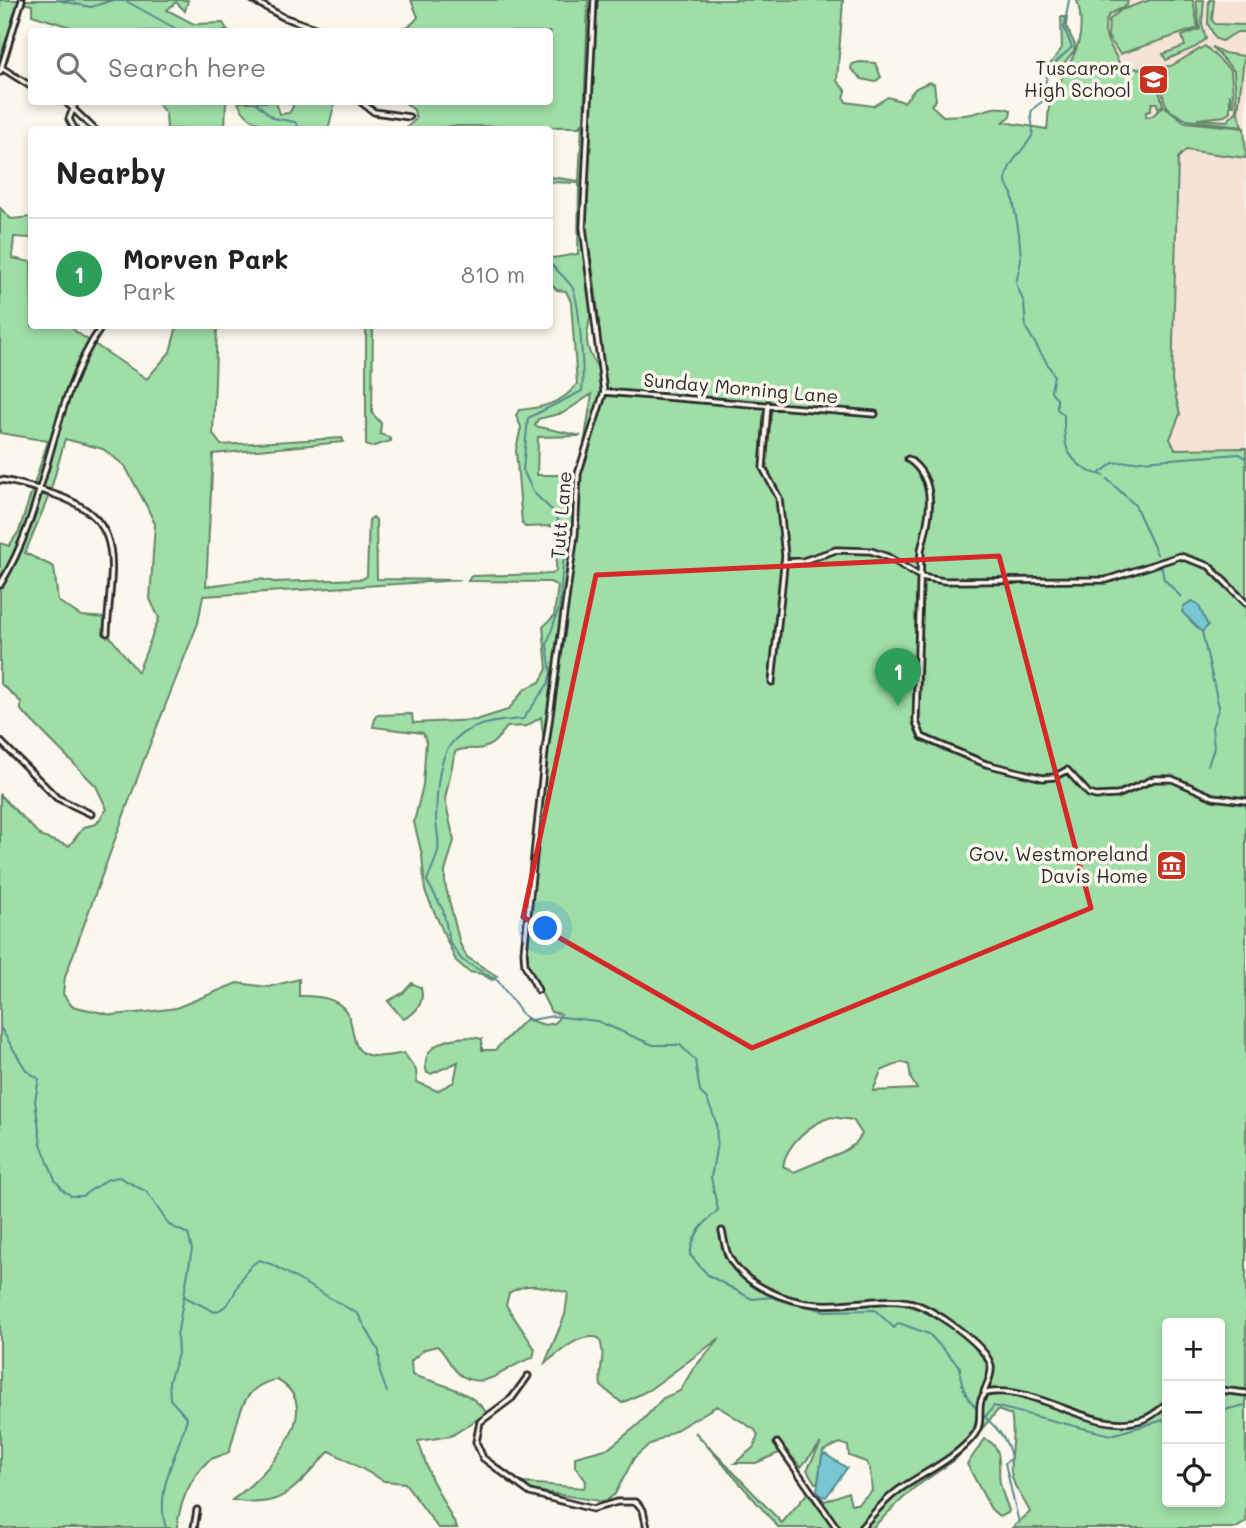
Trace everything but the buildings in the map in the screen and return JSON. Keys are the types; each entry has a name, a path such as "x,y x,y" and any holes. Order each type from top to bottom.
{"street":[{"path":"22,0 0,69 28,85"},
{"path":"253,0 283,17 315,28"},
{"name":"Tutt Lane","path":"538,990 525,965 524,952 533,851 575,534 578,474 604,392 583,227 594,0"},
{"path":"71,105 91,126"},
{"path":"364,105 374,112 410,117"},
{"path":"73,126 69,119 74,107"},
{"path":"0,585 20,545 41,490 74,375 100,329"},
{"name":"Sunday Morning Lane","path":"604,392 875,414"},
{"path":"768,404 764,468 779,498 784,562 772,682"},
{"path":"908,459 921,469 929,486 928,529 921,550 916,722 919,733 926,740 986,764 1043,778 1054,777 1067,770 1089,794 1096,796 1117,795 1162,778 1179,780 1223,799 1246,801"},
{"path":"0,480 41,490 82,505 98,518 105,529 110,554 107,633"},
{"path":"784,562 803,561 836,550 871,551 888,557 921,577 956,582 1106,580 1180,556 1209,566 1246,603"},
{"path":"0,741 57,798 91,814"},
{"path":"722,1231 729,1257 744,1274 773,1292 815,1304 898,1301 916,1304 966,1336 985,1356 991,1369 974,1436 943,1463 893,1495 862,1528"},
{"path":"528,1376 512,1398 480,1423 475,1437 480,1454 530,1493 593,1509 622,1502 636,1502 643,1510 647,1528"},
{"path":"1225,1391 1246,1393"},
{"path":"984,1394 1014,1392 1105,1420 1138,1420 1162,1407"},
{"path":"778,1443 837,1528"},
{"path":"194,1528 197,1510"}],"highlighted area":[{"path":"999,556 1091,908 752,1048 523,917 596,575"}],"shaded area":[{"path":"1077,0 1246,0 1246,453 1165,455 1048,132 1049,105 1077,50 1081,35 1082,18"}],"green space":[{"path":"0,0 188,0 185,11 176,2 167,10 194,24 223,23 226,28 73,28 32,15 32,5 21,3 0,72"},
{"path":"411,0 588,0 584,121 579,127 408,126 416,119 414,110 408,105 553,105 553,28 402,28 418,17"},
{"path":"593,0 843,0 837,81 846,91 846,102 873,106 888,97 904,102 916,88 929,82 934,84 936,100 931,105 943,116 968,115 1001,108 1011,110 1010,117 1003,122 1047,129 1050,101 1079,40 1081,28 1077,0 1128,0 1127,5 1109,15 1106,36 1121,68 1153,69 1163,105 1158,108 1157,103 1152,103 1146,117 1152,116 1164,106 1185,122 1244,128 1246,158 1186,150 1178,158 1172,381 1180,414 1170,439 1175,449 1246,448 1246,1522 1236,1528 1012,1528 1030,1512 1012,1477 1011,1415 998,1410 955,1460 914,1488 872,1528 779,1528 695,1432 782,1523 811,1489 825,1501 848,1492 851,1504 857,1504 872,1491 870,1469 866,1462 849,1456 848,1446 840,1443 823,1451 818,1482 815,1483 807,1470 821,1443 801,1467 786,1450 756,1463 735,1463 754,1447 758,1435 755,1430 717,1406 645,1448 634,1458 615,1494 605,1502 531,1490 524,1483 584,1488 586,1481 575,1466 575,1457 609,1448 639,1424 663,1398 680,1391 693,1369 720,1338 649,1390 622,1403 601,1386 602,1350 599,1338 577,1340 545,1363 565,1315 568,1293 531,1286 509,1293 506,1305 535,1349 533,1358 481,1381 458,1373 437,1346 425,1349 411,1361 412,1375 463,1393 487,1413 451,1436 418,1441 431,1478 457,1528 438,1528 405,1483 384,1481 330,1451 298,1484 277,1498 265,1502 232,1500 274,1460 294,1425 297,1408 292,1393 277,1380 264,1383 247,1397 229,1452 212,1458 196,1475 183,1501 177,1528 0,1528 0,795 42,837 69,846 84,827 96,824 107,809 96,786 21,710 21,702 0,683 0,543 9,546 19,531 48,441 0,433 0,208 11,219 28,217 28,238 14,237 12,258 28,261 28,329 74,329 147,379 170,352 176,329 217,329 213,434 221,445 342,438 344,442 213,454 206,586 260,579 274,582 362,579 367,576 369,520 373,517 376,520 377,579 461,580 203,596 198,623 145,757 65,977 63,994 72,1006 112,1015 176,1008 237,983 268,987 299,979 299,996 322,997 337,1003 345,1010 354,1040 365,1054 379,1056 404,1053 416,1070 417,1082 437,1091 454,1082 458,1062 431,1074 427,1073 428,1054 442,1042 473,1037 482,1039 482,1050 495,1050 526,1019 545,1025 555,1023 561,1014 551,1012 526,962 545,751 541,717 527,726 507,727 486,747 455,752 445,799 454,841 445,872 445,884 460,944 467,957 497,976 492,980 482,974 469,972 456,961 425,891 422,855 414,822 423,785 426,741 423,733 373,727 376,715 412,714 413,723 476,720 508,710 525,689 540,682 547,669 543,627 554,616 558,586 550,582 468,581 471,576 552,574 556,571 557,529 552,526 525,527 522,523 516,450 521,427 516,415 519,410 558,400 577,384 571,302 566,291 557,290 553,286 553,258 578,254 579,183 553,182 553,177 579,181 582,125 591,124","holes":["586,256 591,258 598,312 596,365 587,342 591,300","592,394 579,475 537,475 538,437 581,436 535,426 538,419 563,413","65,439 103,449 125,466 155,524 150,599 159,618 138,672 107,633 107,618 81,616 58,601 54,567 25,553 50,493","902,1062 909,1065 911,1079 917,1089 873,1091 881,1071","831,1117 853,1120 862,1134 855,1144 794,1172 783,1166 794,1142 815,1124"]},
{"path":"1150,0 1193,0 1198,28 1120,54 1108,37 1109,20 1121,10"},
{"path":"1196,0 1204,0 1202,24 1206,39 1196,47 1166,60 1163,54 1185,46 1182,36 1200,29"},
{"path":"1209,0 1214,0 1212,20 1215,24 1246,25 1246,32 1237,32 1222,41 1216,39 1208,24"},
{"path":"1061,17 1067,17 1066,26 1075,45 1074,51 1055,74 1047,75 1045,71 1062,48"},
{"path":"1205,46 1231,71 1234,106 1230,94 1230,111 1225,116 1197,119 1227,121 1237,111 1234,71 1212,47 1224,53 1244,56 1238,113 1242,126 1187,120 1171,111 1165,103 1156,70 1159,78 1168,75 1167,70 1161,72 1162,67 1171,66"},
{"path":"875,63 881,77 875,82 862,79 851,69 852,64"},
{"path":"159,105 226,105 225,126 167,126 166,114"},
{"path":"240,105 277,105 280,114 289,113 292,105 334,105 329,126 268,126 244,113"},
{"path":"366,329 373,329 372,413 381,423 380,434 389,437 391,441 371,447 366,445"},
{"path":"412,983 421,988 422,998 415,1011 403,1019 388,1001 403,993"},
{"path":"985,1439 998,1452 1000,1483 1009,1510 1000,1517 991,1509 967,1464"}],"water":[{"path":"1192,601 1198,604 1208,626 1202,632 1182,612 1184,606"},
{"path":"825,1454 847,1468 826,1497 821,1496 817,1490 822,1456"}],"waterway":[{"path":"57,0 91,7 110,1 126,1 175,28"},
{"path":"1069,0 1064,28 1072,47 1047,75 1042,102 1031,113 1032,136 1012,163 1006,183 1012,194 1019,234 1021,260 1016,283 1024,303 1026,328 1054,375 1051,391 1057,399 1057,409 1064,415 1065,440 1069,453 1079,465 1104,476"},
{"path":"258,105 273,118 295,122 298,126"},
{"path":"553,266 570,284 575,294 581,338 582,391 528,418 523,470 534,493 556,514 564,554 559,608 547,644 551,673 548,684 523,719 477,726 451,743 440,773 436,818 439,843 427,881 443,910 450,943 462,960 498,981 523,1015 531,1020 553,1016 597,1021 653,1045 680,1045 695,1060 700,1092 707,1099 716,1122 717,1143 711,1178 718,1210 700,1230 690,1255 708,1275 752,1299 772,1297 825,1311 875,1310 894,1328 899,1323 929,1334 960,1367 967,1395 1001,1434 1007,1445 1011,1459 1005,1463 1019,1523"},
{"path":"1100,473 1113,463 1240,454 1246,459"},
{"path":"1107,479 1135,505 1157,554"},
{"path":"1161,564 1164,579 1181,597"},
{"path":"1202,632 1219,707 1212,727 1214,748 1208,765"},
{"path":"0,1027 26,1070 39,1079 35,1101 41,1144 55,1180 64,1191 72,1196 82,1196 108,1179 119,1177 147,1192 169,1225 188,1234 192,1249 177,1336 178,1354 169,1381 170,1399 187,1418 165,1486 163,1514 166,1528"},
{"path":"185,1297 215,1312 228,1303 251,1266 259,1260 273,1265 358,1314 379,1351 380,1373 387,1392"},
{"path":"1225,1410 1246,1405"},
{"path":"985,1417 994,1406 1111,1435 1162,1420"}],"place":[{"name":"Tuscarora High School","path":"1154,79"},
{"name":"Morven Park","path":"898,706"},
{"name":"Gov. Westmoreland Davis Home","path":"1171,865"}]}
